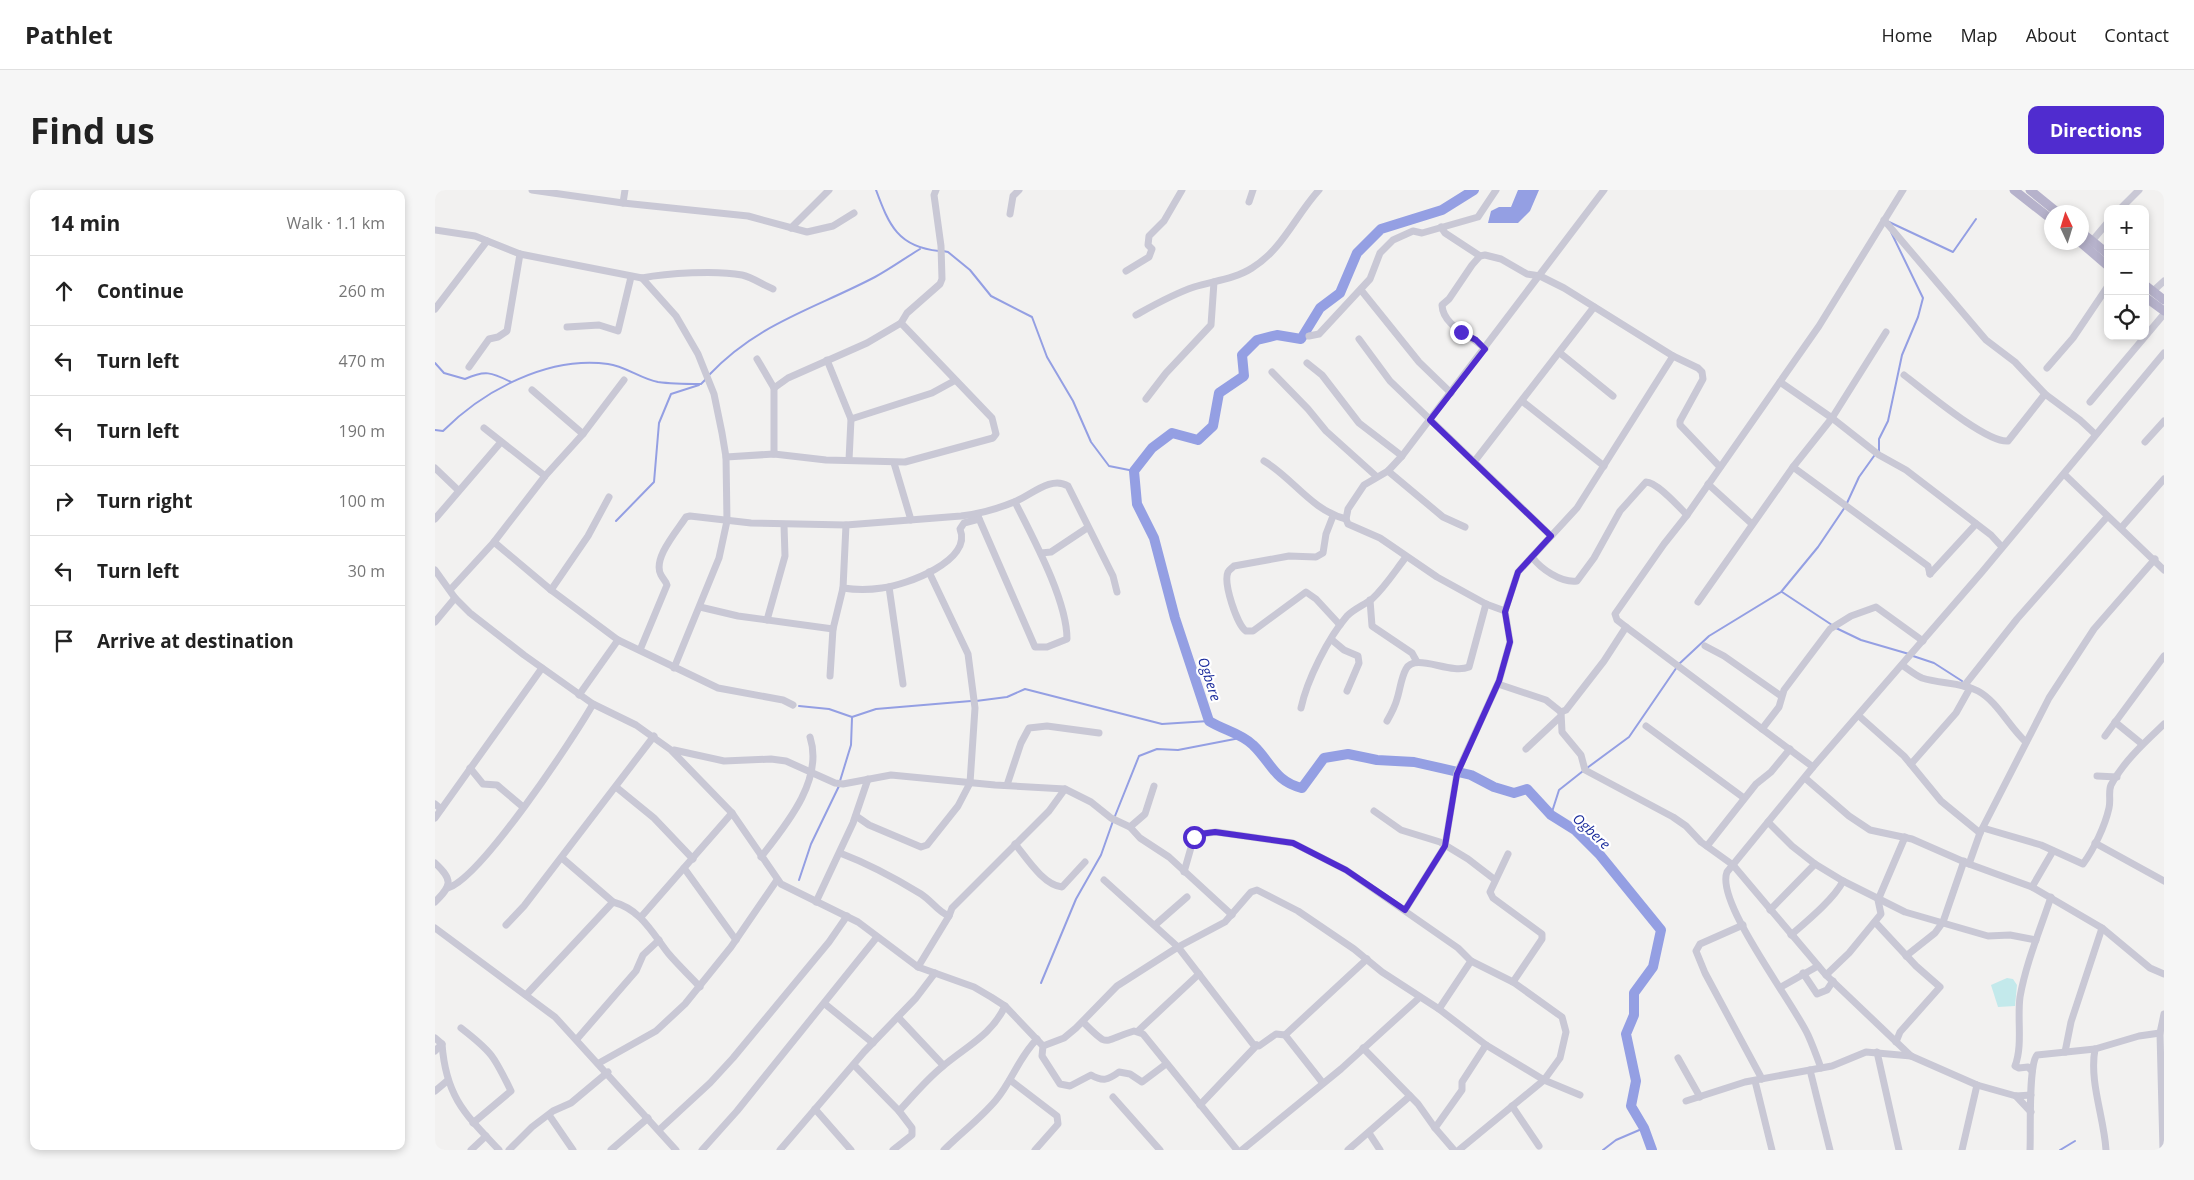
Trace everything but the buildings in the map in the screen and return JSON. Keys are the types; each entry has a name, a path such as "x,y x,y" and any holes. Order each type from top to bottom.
{"main road":[{"path":"2015,190 2044,213"},
{"path":"2030,190 2048,205"},
{"path":"2089,239 2104,251"},
{"path":"2089,250 2104,263"},
{"path":"2149,292 2164,300"},
{"path":"2149,292 2164,312"}],"street":[{"path":"532,190 623,203 748,216 807,232 833,226 854,213"},
{"path":"623,203 625,190"},
{"path":"791,228 829,190"},
{"path":"774,388 789,378 867,343 901,323 907,313 942,282 941,246 934,195 935,190"},
{"path":"1010,214 1013,196 1019,190"},
{"path":"1126,271 1149,257 1152,249 1149,245 1149,236 1163,220 1182,190"},
{"path":"1249,202 1253,190"},
{"path":"1135,315 1161,300 1194,287 1251,269 1263,260 1282,240 1307,203 1319,190"},
{"path":"1309,336 1319,334 1361,290 1370,279 1380,253 1393,240 1413,231 1423,233 1478,217 1496,190"},
{"path":"1505,612 1486,604 1406,557 1387,542 1348,524 1346,519 1348,509 1364,485 1376,476 1388,471 1402,456 1451,394 1604,190"},
{"path":"1813,767 1617,620 1617,610 1687,515 1819,326 1903,190"},
{"path":"2124,205 2139,190"},
{"path":"1884,220 1986,340 2015,362 2045,394 2080,420 2095,434"},
{"path":"1441,227 1445,233 1480,256 1485,255 1501,259 1527,274 1540,276 1703,372 1703,378 1680,421 1680,425 1720,467"},
{"path":"2092,241 2104,227"},
{"path":"435,230 465,234 520,254 597,268 631,277 642,278 661,274 743,275 773,289"},
{"path":"435,309 487,241"},
{"path":"469,367 489,339 498,337 507,330 520,254"},
{"path":"1480,256 1442,304 1442,309 1452,324 1461,332 1476,340 1485,349"},
{"path":"567,327 599,325 619,331 631,277"},
{"path":"642,278 676,316 701,360 715,394 726,457 727,521 719,558 674,668"},
{"path":"2149,290 2164,281"},
{"path":"1146,399 1166,373 1211,325 1214,282"},
{"path":"1361,290 1419,362 1451,394"},
{"path":"2047,368 2073,338 2104,292"},
{"path":"1474,462 1594,308"},
{"path":"2090,402 2164,312"},
{"path":"726,457 774,454 894,463 943,454 983,442 996,434 992,418 901,323"},
{"path":"1698,602 1793,467 1832,418 1886,332"},
{"path":"1359,339 1390,381 1551,536"},
{"path":"1560,353 1613,396"},
{"path":"1821,1068 1808,1035 1728,896 1724,880 1733,865 1813,767 1923,641 2164,353"},
{"path":"1405,910 1445,846 1457,774 1498,684 1510,642 1505,612 1518,572 1577,508 1673,356"},
{"path":"757,359 774,388 774,454"},
{"path":"827,360 851,419 849,460"},
{"path":"1307,363 1322,375 1359,423 1402,456"},
{"path":"1273,372 1326,431 1376,476"},
{"path":"1904,375 1978,430 1993,439 2002,441 2008,441 2045,394"},
{"path":"450,590 494,542 545,476 583,434 624,380"},
{"path":"851,419 932,393 954,380"},
{"path":"1780,382 1832,418 1879,455 1906,470 1991,535 2002,547"},
{"path":"532,390 583,434"},
{"path":"1522,401 1604,466"},
{"path":"2145,442 2164,421"},
{"path":"485,428 545,476"},
{"path":"435,519 444,511 458,490 501,442"},
{"path":"1264,461 1275,467 1314,504 1333,516 1346,519"},
{"path":"894,463 911,520"},
{"path":"1793,467 1928,566 1930,574 1976,524"},
{"path":"435,468 458,490"},
{"path":"1388,471 1443,517 1465,528"},
{"path":"2063,474 2107,517 2155,559 2164,570"},
{"path":"2121,528 2164,479"},
{"path":"843,588 856,590 889,587 929,572 955,554 963,538 960,529 965,523 1056,482 1068,486 1087,528 1113,576 1117,592"},
{"path":"1532,558 1553,575 1577,581 1594,558 1620,512 1646,482 1649,482 1661,491 1687,515"},
{"path":"1708,484 1752,524"},
{"path":"551,590 588,536 609,497"},
{"path":"978,516 1035,647 1047,647 1067,639 1061,606 1043,555 1015,502"},
{"path":"640,650 666,592 667,585 660,574 659,563 669,541 686,517 784,525 846,525 978,516"},
{"path":"1333,516 1326,534 1323,554 1317,557 1289,556 1233,566 1227,576 1229,592 1237,619 1246,631 1253,631 1306,592 1316,599 1340,625"},
{"path":"1911,764 1955,714 1967,687 2017,618 2107,517"},
{"path":"767,620 785,556 784,525"},
{"path":"830,676 833,629 843,588 846,525"},
{"path":"1043,555 1064,545 1087,528"},
{"path":"494,542 551,590 617,640 718,688 783,700 793,706"},
{"path":"1301,708 1309,681 1340,625 1349,615 1370,600 1406,557"},
{"path":"1907,956 1935,933 1943,922 1966,862 2049,698 2094,629 2155,559"},
{"path":"435,570 455,598 470,613 542,668 593,704 654,736 671,750 732,813 745,829 777,880 816,902 847,916 918,967 974,987 1005,1006 1043,1046"},
{"path":"856,816 869,825 921,847 927,845 959,806 970,783 975,699 968,654 929,572"},
{"path":"889,587 903,684"},
{"path":"435,622 455,598"},
{"path":"1370,600 1372,626 1411,652 1417,662"},
{"path":"1387,721 1396,702 1407,667 1417,662 1454,670 1469,667 1486,604"},
{"path":"700,607 767,620 833,629"},
{"path":"1762,728 1779,706 1781,696 1829,629 1859,613 1876,608 1923,641"},
{"path":"1526,749 1566,710 1599,668 1627,627"},
{"path":"579,695 617,640"},
{"path":"1332,640 1344,650 1358,656 1359,663 1347,691"},
{"path":"1705,646 1724,656 1781,696"},
{"path":"2105,736 2164,656"},
{"path":"1902,665 1921,677 1967,687 1981,693 2026,742"},
{"path":"435,818 438,807 470,768 542,668"},
{"path":"1498,684 1546,700 1561,714 1562,732 1581,755 1585,770 1673,817 1733,865 1826,975 1911,1056 1977,1085 2016,1096 2031,1095"},
{"path":"435,902 448,888 461,882 523,807 576,733 593,704"},
{"path":"1859,716 1911,764 1941,801 1982,830 2053,851 2083,864 2095,843 2109,808 2111,786 2117,774 2142,744 2164,724"},
{"path":"2115,722 2142,744"},
{"path":"1007,786 1021,743 1029,728 1047,726 1099,733"},
{"path":"1647,726 1744,798"},
{"path":"505,925 524,906 562,858 654,736"},
{"path":"761,857 799,802 812,772 813,756 810,737"},
{"path":"1707,846 1744,798 1756,784 1771,772 1790,749"},
{"path":"671,750 724,761 771,759 786,761 835,783 843,784 891,775 1007,786 1065,789 1091,802 1111,818 1130,827 1140,838 1169,857 1231,915"},
{"path":"470,768 483,784 497,786 523,807"},
{"path":"2097,776 2117,777"},
{"path":"1805,778 1849,816 1870,830 1905,837 2031,887 2102,928 2150,968 2164,974"},
{"path":"816,902 856,816 868,779"},
{"path":"1130,827 1145,814 1154,786"},
{"path":"617,787 654,818 693,859"},
{"path":"918,967 952,908 1049,811 1065,789"},
{"path":"1374,811 1401,830 1440,842 1469,859 1494,879"},
{"path":"641,917 732,813"},
{"path":"1768,822 1791,846 1815,864 1843,882 1905,912 1988,936 2010,935 2036,940"},
{"path":"1184,872 1194,837 1200,834 1215,832 1248,835 1293,843 1327,858 1405,910 1458,948 1471,961 1513,982 1562,1017 1566,1032 1560,1058 1544,1080 1459,1150"},
{"path":"1826,975 1849,953 1881,914 1878,900 1905,837"},
{"path":"2095,843 2164,881"},
{"path":"1015,844 1036,868 1057,886 1062,887 1067,883 1085,862"},
{"path":"2031,887 2053,851"},
{"path":"840,853 873,866 907,885 928,899 942,913 949,916"},
{"path":"1508,854 1494,879 1490,892 1493,898 1542,934 1542,939 1513,982"},
{"path":"562,858 613,902 622,904 641,917 700,987"},
{"path":"435,863 447,874 448,888"},
{"path":"1770,910 1815,864"},
{"path":"684,868 736,940"},
{"path":"599,1063 656,1031 700,987 736,940 777,880"},
{"path":"1104,880 1178,947 1250,1040 1257,1046"},
{"path":"1791,935 1814,915 1843,882"},
{"path":"1043,1046 1063,1038 1083,1022 1108,993 1178,947 1220,925 1251,892 1257,890 1298,911 1419,998 1439,1009 1486,1045 1544,1080 1580,1095"},
{"path":"1155,925 1187,897"},
{"path":"2032,1071 2028,1067 2019,1068 2015,1066 2021,995 2036,940 2051,897"},
{"path":"526,995 613,902"},
{"path":"659,1130 710,1083 733,1058 829,942 847,916"},
{"path":"1875,922 1940,987 1938,992 1900,1032 1888,1035"},
{"path":"1743,925 1700,944 1696,951 1705,973 1759,1080 1771,1150"},
{"path":"435,928 555,1016 676,1150"},
{"path":"2065,1052 2071,1022 2102,928"},
{"path":"702,1150 825,1004 877,937"},
{"path":"577,1039 636,971 643,955 659,940"},
{"path":"1285,1035 1367,959"},
{"path":"1439,1009 1471,961"},
{"path":"1781,987 1818,966"},
{"path":"780,1150 935,973"},
{"path":"1803,973 1817,994 1827,990 1833,981"},
{"path":"1083,1022 1102,1041 1109,1042 1129,1032 1138,1031 1199,974"},
{"path":"1242,1150 1419,998"},
{"path":"825,1004 873,1044"},
{"path":"899,1111 943,1065 985,1034 1000,1017 1005,1006"},
{"path":"2163,1150 2160,1033 2164,1014"},
{"path":"898,1017 943,1065"},
{"path":"461,1028 490,1052 501,1068 511,1091 473,1122"},
{"path":"1138,1031 1145,1036 1237,1150"},
{"path":"1896,1056 1900,1032"},
{"path":"2030,1150 2032,1071 2034,1058 2037,1054 2095,1049 2139,1036 2160,1033"},
{"path":"1200,1105 1257,1046 1276,1034 1285,1035 1322,1082"},
{"path":"435,1038 443,1044 447,1081 458,1105 498,1150"},
{"path":"944,1150 996,1100 1010,1080 1018,1063 1037,1039"},
{"path":"435,1051 443,1044"},
{"path":"1435,1128 1462,1090 1462,1082 1486,1045"},
{"path":"1043,1046 1041,1050 1046,1064 1063,1085 1070,1086 1091,1075 1101,1081 1109,1079 1119,1072 1130,1074 1142,1082 1166,1064"},
{"path":"1363,1048 1418,1104 1454,1150"},
{"path":"2095,1049 2096,1090 2106,1150"},
{"path":"1877,1052 1899,1150"},
{"path":"1686,1102 1759,1080 1832,1066 1856,1055 1877,1052 1896,1056 1911,1056"},
{"path":"1678,1058 1700,1097"},
{"path":"854,1064 899,1111 912,1128 912,1135 893,1150"},
{"path":"1810,1070 1830,1150"},
{"path":"509,1150 549,1115 571,1103 607,1072"},
{"path":"1010,1080 1057,1116 1058,1124 1035,1150"},
{"path":"435,1091 447,1081"},
{"path":"1962,1150 1977,1085"},
{"path":"1348,1150 1410,1096"},
{"path":"2016,1096 2031,1112"},
{"path":"1113,1097 1160,1150"},
{"path":"1512,1106 1539,1146"},
{"path":"815,1109 851,1150"},
{"path":"549,1115 573,1150"},
{"path":"611,1150 647,1118"},
{"path":"1369,1133 1380,1150"},
{"path":"471,1150 486,1136"}],"shaded area":[{"path":"2007,978 2013,979 2017,985 2015,1006 1998,1007 1991,985"}],"water":[{"path":"1518,190 1539,190 1530,211 1518,223 1488,223 1491,211 1499,207 1511,207"}],"waterway":[{"path":"876,190 891,224 904,239 925,249 939,251"},
{"name":"Ogbere","path":"1474,190 1442,210 1381,229 1357,253 1340,293 1320,308 1301,339 1277,335 1257,340 1242,355 1244,376 1219,393 1213,426 1198,440 1172,433 1152,448 1134,471 1137,504 1154,538 1175,618 1209,721 1248,741 1259,751 1279,776 1285,781 1302,788 1324,758 1348,754 1377,760 1414,762 1471,775 1494,787 1514,793 1527,789 1551,815 1575,830 1600,855 1661,930 1653,967 1634,993 1634,1015 1626,1034 1636,1081 1631,1106 1644,1128 1652,1150"},
{"path":"1889,222 1953,252 1976,219"},
{"path":"1879,452 1879,439 1888,421 1902,355 1918,317 1923,298 1891,232"},
{"path":"709,375 747,342 787,318 875,277 920,249"},
{"path":"943,251 948,252 970,270 991,296 1032,317 1047,357 1073,401 1091,442 1109,466 1134,471"},
{"path":"435,363 444,373 465,379 478,374 488,373 511,382"},
{"path":"435,430 443,431 478,402 518,379 563,365 585,363 614,365 645,378 663,383 701,384 706,379"},
{"path":"616,521 654,482 659,423 671,394 699,385"},
{"path":"1847,503 1859,477 1874,456"},
{"path":"1587,768 1629,737 1679,664 1709,636 1781,592 1818,547 1845,507"},
{"path":"1782,592 1832,625"},
{"path":"1836,628 1861,640 1909,654"},
{"path":"1913,656 1934,663 1962,681"},
{"path":"976,701 1007,697 1025,689 1162,724 1209,721"},
{"path":"799,706 829,709 852,717 876,709 971,701"},
{"path":"840,781 851,745 852,718"},
{"path":"1115,816 1139,756 1157,749 1178,750 1240,738"},
{"path":"1551,815 1559,790 1583,771"},
{"path":"799,880 811,844 839,786"},
{"path":"1041,983 1076,899 1101,855 1113,821"},
{"path":"1603,1150 1616,1140 1644,1128"},
{"path":"2060,1150 2075,1141"}],"route":[{"path":"1194,837 1200,834 1215,832 1248,835 1293,843 1327,858 1405,910 1445,846 1457,774 1499,681 1510,642 1508,617 1505,612 1511,592 1518,572 1551,536 1430,420 1485,349 1476,340 1461,332"}]}
